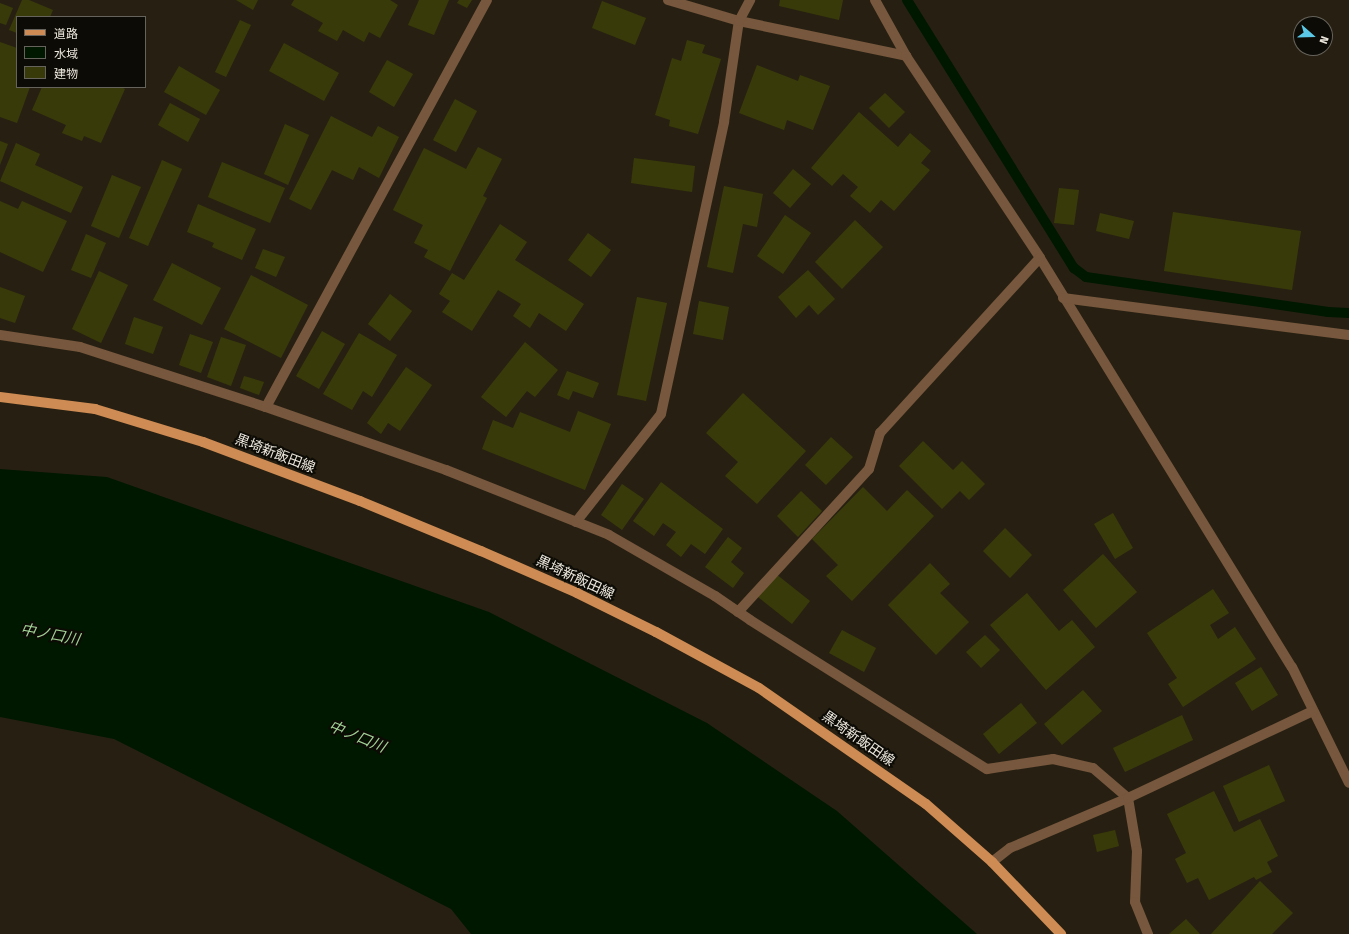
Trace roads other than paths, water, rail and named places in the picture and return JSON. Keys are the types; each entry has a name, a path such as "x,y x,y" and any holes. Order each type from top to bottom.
{"main road":[{"name":"黒埼新飯田線","path":"0,397 95,409 203,442 360,501 577,593 656,632 759,688 926,804 992,862 1061,934"}],"street":[{"path":"266,407 487,0"},
{"path":"668,0 739,21 906,56"},
{"path":"576,522 660,414 724,122 739,21 750,0"},
{"path":"876,0 906,56 1040,258 1063,298 1288,660 1349,783"},
{"path":"738,612 869,469 880,432 1040,258"},
{"path":"1063,298 1349,335"},
{"path":"0,335 80,347 266,407 446,470 609,535 715,596 987,769 1053,759 1093,768 1128,798 1137,851 1135,902 1148,934"},
{"path":"992,862 1010,848 1128,798 1313,711"}],"water":[{"name":"中ノ口川","path":"0,469 107,477 489,612 707,723 837,811 977,934 471,934 451,909 114,739 0,717"}],"waterway":[{"path":"907,0 1074,268 1086,277 1328,312 1349,313"}]}
